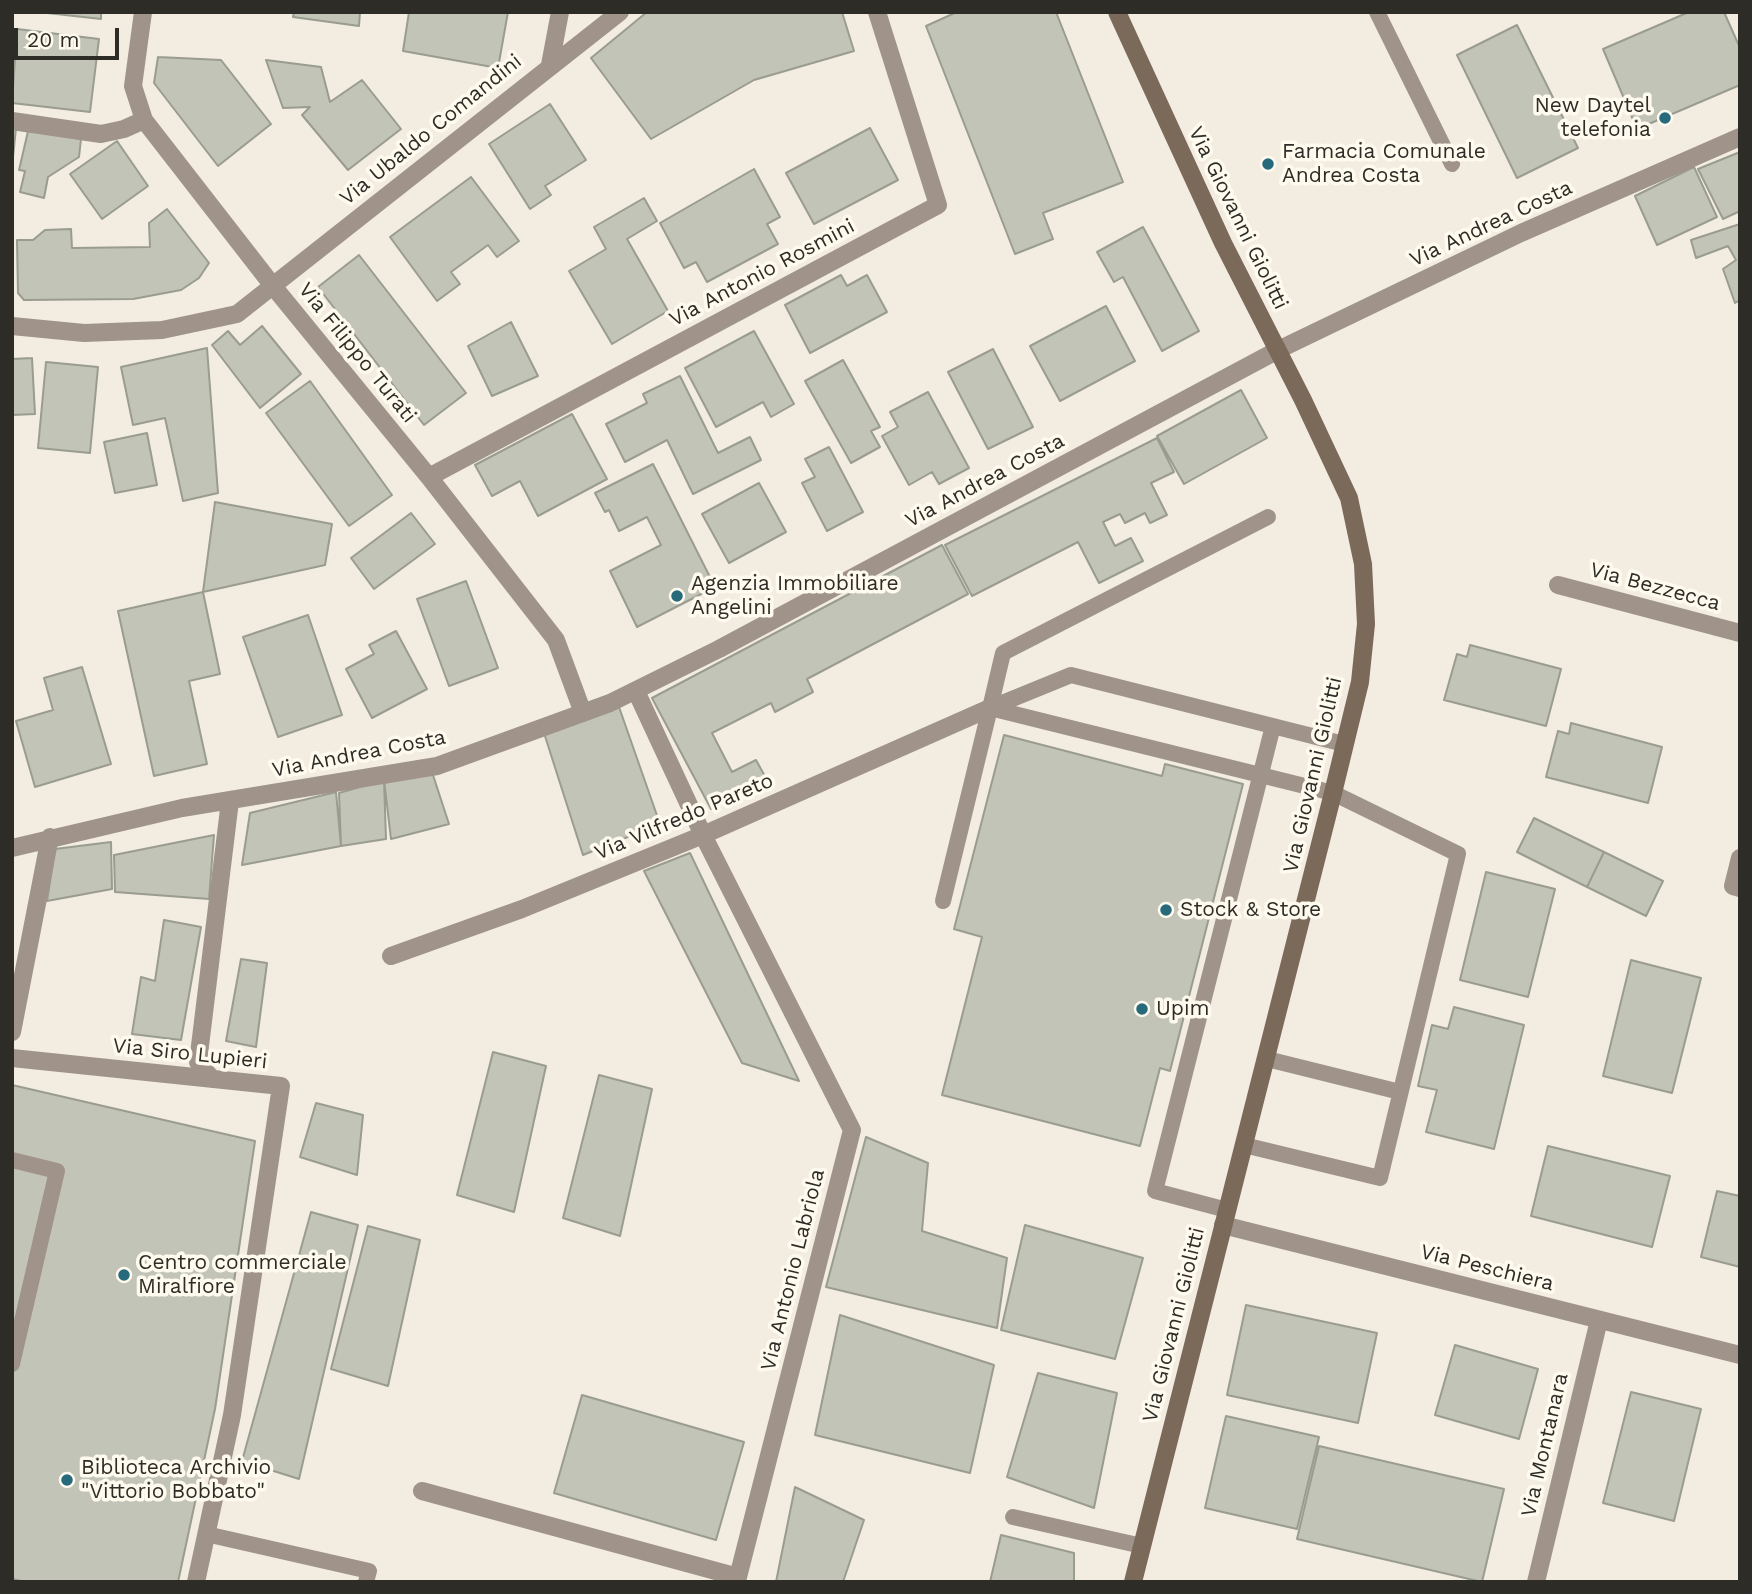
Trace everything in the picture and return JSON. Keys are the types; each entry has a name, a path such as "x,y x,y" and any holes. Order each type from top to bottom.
{"street":[{"name":"Via Filippo Turati","path":"144,12 133,86 144,120 556,640 583,713"},
{"path":"550,65 559,12"},
{"name":"Via Ubaldo Comandini","path":"12,326 84,333 162,330 237,314 620,12"},
{"name":"Via Antonio Rosmini","path":"429,477 938,205 877,12"},
{"name":"Via Giovanni Giolitti","path":"1117,12 1217,230 1349,498 1363,564 1366,624 1360,682 1345,744 1133,1582"},
{"path":"12,121 101,134 124,129 144,120"},
{"name":"Via Andrea Costa","path":"12,848 50,837 230,801 437,766 583,713 636,691 1278,350 1521,233 1740,137"},
{"name":"Via Bezzecca","path":"1558,585 1740,633"},
{"name":"Via Antonio Labriola","path":"422,1491 738,1577 852,1130 703,835 636,691"},
{"name":"Via Vilfredo Pareto","path":"391,956 522,909 703,835 990,708"},
{"path":"212,1079 198,1062 230,801"},
{"path":"12,1032 50,837"},
{"path":"1740,858 1733,886 1740,888"},
{"name":"Via Siro Lupieri","path":"12,1058 281,1086 232,1415 195,1582"},
{"name":"Via Peschiera","path":"1225,1218 1599,1320 1740,1355"},
{"name":"Via Montanara","path":"1536,1582 1599,1320"}],"lane":[{"path":"1377,12 1452,164"},
{"path":"943,901 1003,653 1268,517"},
{"path":"990,708 1071,675 1345,744"},
{"path":"990,708 1333,793 1458,854 1380,1178 1244,1145"},
{"path":"1225,1218 1155,1191 1273,726"},
{"path":"1267,1059 1400,1092"},
{"path":"12,1160 57,1171 12,1364"},
{"path":"1013,1517 1142,1546"},
{"path":"206,1534 369,1571 366,1582"}],"building":[{"path":"38,12 101,12 101,19"},
{"path":"294,12 360,12 359,26 293,17"},
{"path":"409,12 508,12 498,68 403,51"},
{"path":"647,12 842,12 854,51 754,80 651,139 591,58"},
{"path":"957,12 1056,12 1123,182 1043,213 1053,239 1015,254 926,26"},
{"path":"1689,12 1724,12 1740,48 1740,85 1637,129 1603,49"},
{"path":"1517,25 1578,148 1517,178 1457,55"},
{"path":"17,29 99,39 90,112 12,103"},
{"path":"158,57 221,60 271,124 218,166 154,83"},
{"path":"266,60 321,67 330,102 362,80 401,129 348,170 302,115 310,107 283,108"},
{"path":"550,104 586,160 545,186 551,195 530,209 489,144"},
{"path":"12,127 16,128 12,167"},
{"path":"29,127 81,139 79,157 48,177 44,198 20,192 25,171 19,170"},
{"path":"870,128 898,180 814,224 786,173"},
{"path":"117,141 148,186 102,219 70,174"},
{"path":"1740,152 1740,211 1723,219 1698,169"},
{"path":"1694,167 1717,217 1657,245 1635,196"},
{"path":"754,169 780,217 767,224 778,244 707,282 696,262 684,268 660,223"},
{"path":"471,177 519,241 497,257 488,245 451,272 460,284 437,301 390,237"},
{"path":"644,198 657,221 627,239 668,311 612,344 569,271 606,249 594,227"},
{"path":"167,209 209,263 199,278 181,290 133,299 24,300 18,293 17,240 33,240 45,230 71,229 72,248 150,247 149,223"},
{"path":"1740,224 1740,300 1735,303 1723,269 1736,260 1728,246 1696,258 1691,240"},
{"path":"1143,227 1199,331 1162,351 1123,277 1114,282 1097,252"},
{"path":"359,255 466,393 424,425 318,287"},
{"path":"841,275 847,286 867,275 887,312 810,353 785,305"},
{"path":"1106,306 1135,361 1060,401 1030,346"},
{"path":"511,322 538,376 492,396 468,346"},
{"path":"262,326 301,374 260,408 212,345 228,331 240,345"},
{"path":"754,331 794,404 771,417 763,402 716,427 685,368"},
{"path":"207,348 218,493 183,501 165,418 133,425 121,367"},
{"path":"993,349 1033,427 988,449 948,372"},
{"path":"32,358 35,414 12,415 12,359"},
{"path":"843,360 880,427 871,431 880,447 851,463 805,381"},
{"path":"46,362 98,367 90,453 38,448"},
{"path":"680,376 718,453 750,437 761,460 693,494 667,440 625,462 606,424 647,403 643,394"},
{"path":"310,381 392,495 349,526 266,413"},
{"path":"1241,390 1267,438 1184,484 1157,436"},
{"path":"928,392 969,468 939,484 932,472 909,485 882,436 898,427 890,412"},
{"path":"572,414 607,479 538,516 520,481 492,496 475,465"},
{"path":"147,433 157,485 115,493 104,442"},
{"path":"1157,438 1174,472 1151,483 1167,515 1150,523 1145,513 1125,523 1120,514 1103,522 1115,546 1131,538 1143,561 1099,583 1078,542 972,596 945,545"},
{"path":"829,447 863,512 827,531 802,483 815,477 805,459"},
{"path":"653,464 715,587 637,627 610,571 661,545 647,517 619,531 609,510 605,512 595,493"},
{"path":"759,483 786,532 729,563 702,514"},
{"path":"215,502 332,524 325,565 203,592"},
{"path":"411,513 435,544 374,589 351,558"},
{"path":"942,545 968,594 807,679 813,692 775,712 771,703 712,733 732,772 756,760 767,780 711,809 652,698"},
{"path":"466,581 498,668 449,686 417,599"},
{"path":"203,592 220,674 189,681 207,764 154,776 118,611"},
{"path":"308,615 342,715 278,737 243,637"},
{"path":"396,631 427,689 372,718 346,669 374,654 369,645"},
{"path":"1470,645 1561,669 1546,726 1444,700 1457,654 1467,657"},
{"path":"82,667 111,764 35,787 16,721 53,710 44,678"},
{"path":"619,707 660,824 583,855 544,733"},
{"path":"1571,723 1662,747 1648,803 1546,777 1558,731 1569,734"},
{"path":"1004,735 1162,776 1165,764 1243,784 1170,1071 1160,1068 1140,1146 942,1095 982,937 954,929"},
{"path":"432,772 449,824 391,839 384,780"},
{"path":"384,780 386,839 341,846 339,793"},
{"path":"336,792 341,846 242,865 250,813"},
{"path":"1534,818 1604,852 1587,887 1517,852"},
{"path":"214,835 209,899 115,892 114,855"},
{"path":"111,842 112,889 47,901 55,849"},
{"path":"1604,852 1663,881 1646,916 1587,887"},
{"path":"690,853 799,1081 742,1063 644,871"},
{"path":"1486,872 1555,889 1528,997 1460,980"},
{"path":"164,920 201,927 181,1040 132,1034 141,977 155,981"},
{"path":"241,959 267,963 256,1047 226,1041"},
{"path":"1631,960 1701,978 1672,1093 1603,1076"},
{"path":"1454,1007 1524,1025 1494,1149 1426,1132 1437,1090 1418,1086 1432,1025 1448,1029"},
{"path":"493,1052 546,1066 514,1212 457,1195"},
{"path":"599,1075 652,1089 620,1236 563,1218"},
{"name":"Centro commerciale Miralfiore","path":"12,1085 255,1141 215,1409 178,1582 26,1582 12,1579"},
{"path":"316,1103 363,1115 357,1175 300,1157"},
{"path":"866,1137 928,1163 922,1231 1007,1258 997,1328 826,1287"},
{"path":"1548,1146 1670,1176 1652,1247 1531,1216"},
{"path":"1717,1191 1740,1196 1740,1267 1701,1257"},
{"path":"311,1212 358,1225 299,1479 242,1461"},
{"path":"1025,1225 1143,1258 1115,1359 1001,1330"},
{"path":"368,1226 420,1240 388,1386 331,1369"},
{"path":"1246,1305 1377,1333 1358,1423 1227,1395"},
{"path":"840,1315 994,1365 970,1473 815,1435"},
{"path":"1455,1345 1538,1369 1519,1439 1435,1415"},
{"path":"1038,1373 1117,1393 1094,1508 1007,1477"},
{"path":"1631,1392 1701,1409 1674,1521 1603,1503"},
{"path":"582,1395 744,1442 716,1540 554,1493"},
{"path":"1226,1416 1319,1437 1297,1529 1205,1508"},
{"path":"1319,1446 1504,1489 1482,1582 1297,1539"},
{"path":"795,1487 864,1520 843,1582 776,1582"},
{"path":"1001,1535 1074,1553 1074,1582 990,1582"}],"place":[{"name":"New Daytel telefonia","path":"1665,118"},
{"name":"Farmacia Comunale Andrea Costa","path":"1268,164"},
{"name":"Agenzia Immobiliare Angelini","path":"677,596"},
{"name":"Stock & Store","path":"1166,910"},
{"name":"Upim","path":"1142,1009"},
{"name":"Centro commerciale Miralfiore","path":"124,1275"},
{"name":"Biblioteca Archivio \"Vittorio Bobbato\"","path":"67,1480"}]}
